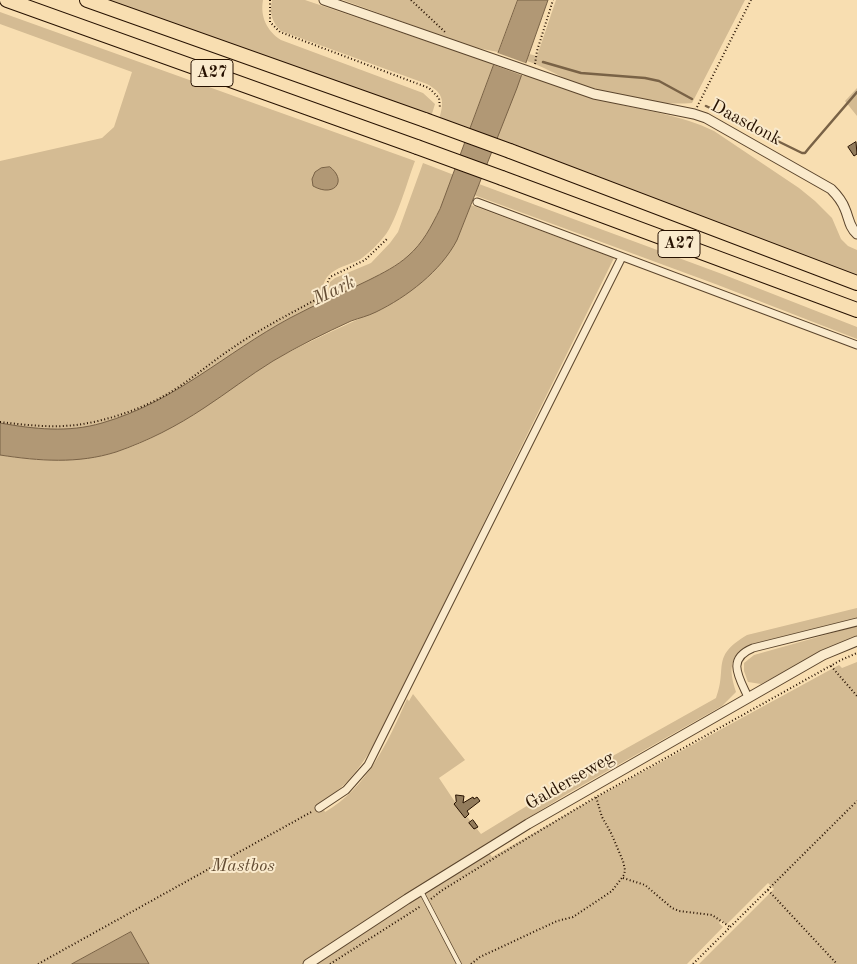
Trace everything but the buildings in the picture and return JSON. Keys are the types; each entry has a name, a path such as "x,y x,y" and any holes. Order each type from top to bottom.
{"highway":[{"name":"A27","path":"7,0 417,147 857,310"},
{"name":"A27","path":"87,0 510,151 857,283"}],"street":[{"name":"Daasdonk","path":"324,0 594,94 706,118 831,189 839,197 850,226 857,234"},
{"path":"477,202 857,345"},
{"path":"319,808 346,790 368,765 622,257"},
{"path":"748,697 737,672 740,656 746,651 857,622"},
{"name":"Galderseweg","path":"308,964 528,824 823,655 857,641"}],"lane":[{"path":"421,891 459,964"}],"path":[{"path":"270,0 270,22 280,32 429,88 439,98 440,108"},
{"path":"412,0 445,31 450,44"},
{"path":"532,73 553,0"},
{"path":"694,114 751,0"},
{"path":"0,422 38,426 75,426 123,414 154,402 182,385 244,340 317,299 323,293 330,277 365,260 388,238"},
{"name":"Galderseweg","path":"330,964 427,903 441,891 596,797 857,653"},
{"path":"831,666 857,696"},
{"path":"471,964 480,957 514,941 573,917 612,891 622,878 626,870 611,832 602,817 596,797"},
{"path":"693,964 857,801"},
{"path":"38,964 319,808"},
{"path":"622,878 645,885 672,908 679,911 712,915 730,927"},
{"path":"768,890 837,964"}],"green space":[{"path":"105,0 263,0 264,18 268,28 281,40 423,93 435,104 431,117"},
{"path":"272,0 305,0 494,64 469,131 439,120 442,99 437,91 427,84 281,31 272,17"},
{"path":"343,0 518,0 498,52 472,47"},
{"path":"556,0 745,0 692,103 677,104 647,102 601,92 572,82 527,61 529,54 537,56"},
{"path":"0,12 415,161 396,214 387,233 362,258 339,268 328,276 318,296 321,299 328,292 330,282 335,278 371,263 390,243 398,232 423,163 454,175 439,212 419,246 391,269 358,287 290,318 189,383 136,411 108,421 79,428 40,428 0,423 0,161 102,138 114,127 132,72 0,24"},
{"path":"522,73 599,99 676,117 714,131 799,188 832,218 841,239 848,246 857,250 857,277 496,141"},
{"path":"857,88 857,116 845,101"},
{"path":"479,184 722,274 857,327 857,339 718,285 474,195"},
{"name":"Mastbos","path":"471,205 614,258 380,734 348,781 321,802 325,812 353,790 375,763 407,699 409,701 413,694 465,760 439,778 481,834 561,785 716,698 724,656 728,650 747,635 857,608 857,619 751,645 743,650 732,665 732,677 736,692 722,706 567,794 484,845 492,857 595,798 839,665 842,668 857,662 857,964 699,964 774,889 768,883 726,925 722,920 719,923 723,927 687,964 0,964 0,455 42,460 71,460 113,453 157,436 273,361 375,311 413,287 439,265 451,249"},
{"path":"857,626 857,637 761,684 748,682 744,671 744,663 754,655"}],"shaded area":[{"path":"518,0 548,0 517,88 457,240 442,262 422,282 388,306 351,321 282,355 194,415 162,433 139,443 102,456 73,460 29,459 0,455 0,423 26,427 64,429 102,423 128,414 176,390 290,318 379,275 408,256 422,240 440,209"},
{"path":"330,167 338,178 336,186 327,190 313,186 312,179 315,172 321,168"},
{"path":"131,932 149,964 72,964"}],"pier":[{"path":"495,52 528,64 524,76 491,64"}],"waterway":[{"path":"543,62 581,73 645,78 659,81 692,99"},
{"path":"706,106 805,153 857,92"}],"water label":[{"name":"Mark","path":"334,291"}]}
